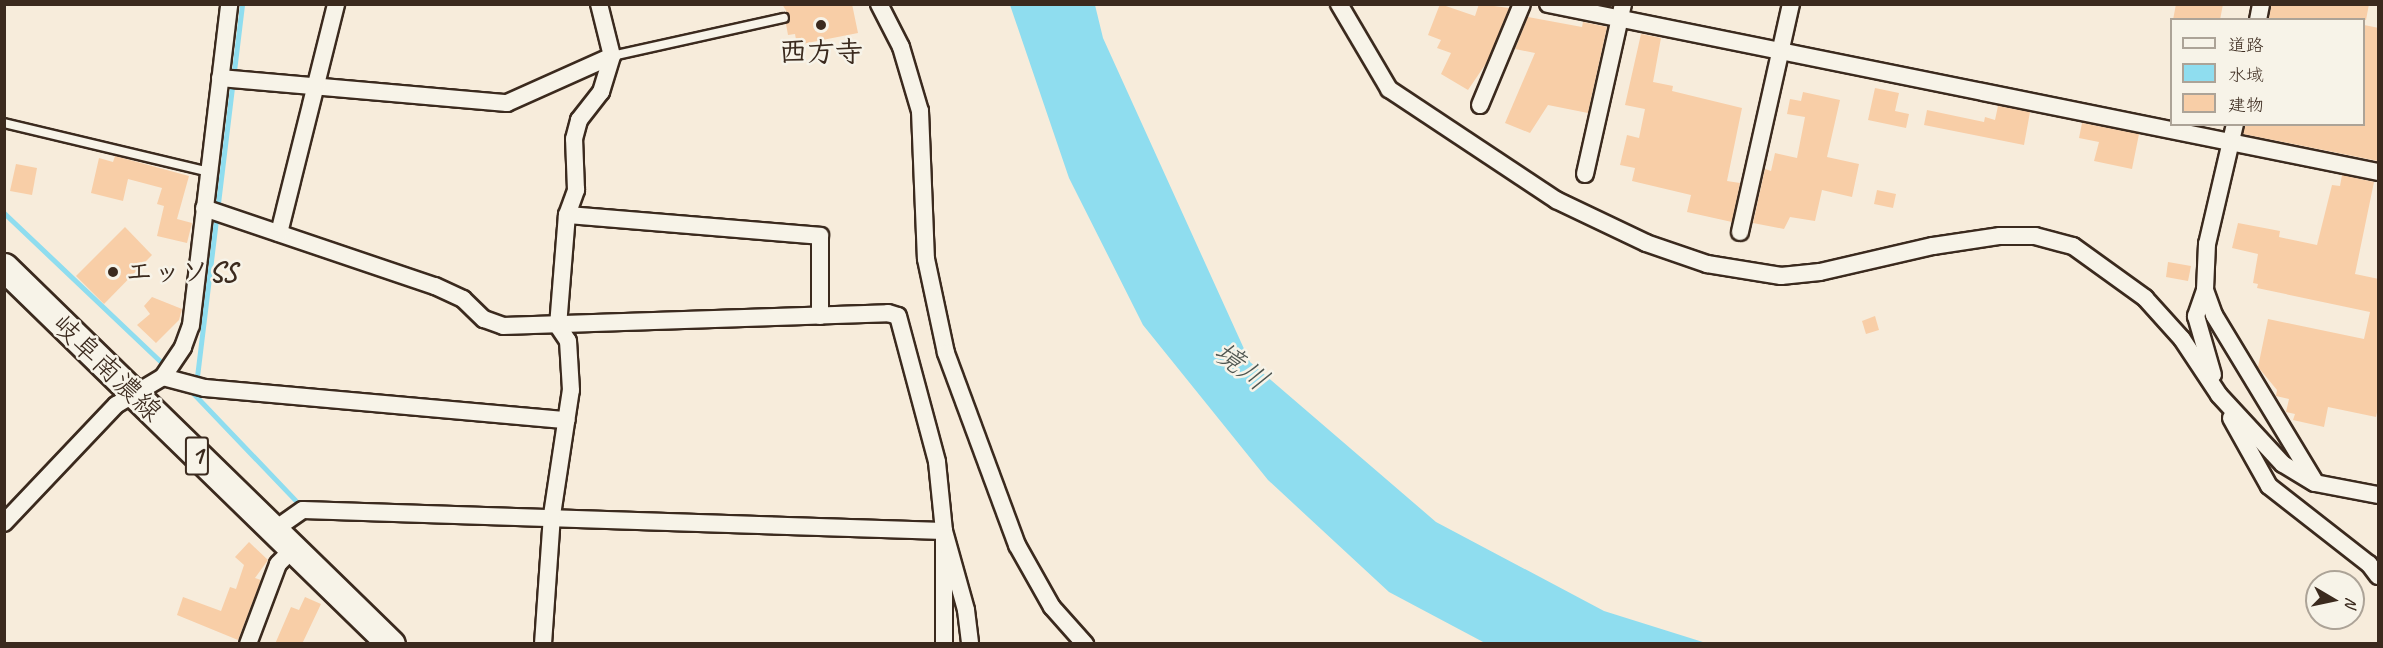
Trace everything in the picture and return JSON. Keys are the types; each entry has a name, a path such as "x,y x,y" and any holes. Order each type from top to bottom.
{"main road":[{"name":"岐阜南濃線","path":"4,267 391,644"}],"street":[{"path":"4,523 116,405 163,377 183,347 191,325 229,4"},
{"path":"279,233 336,4"},
{"path":"543,644 552,515 571,390 568,341 558,326 567,215 576,190 574,139 579,120 601,92 612,56 599,4"},
{"path":"879,4 901,47 920,111 926,259 946,353 1017,545 1052,607 1084,644"},
{"path":"1339,4 1389,89 1556,200 1646,243 1707,264 1781,276 1820,272 1933,246 2000,236 2035,236 2073,246 2145,298 2182,339 2219,395 2269,486 2369,564 2379,576"},
{"path":"1480,105 1521,4"},
{"path":"1548,4 1621,12 1781,51 2379,172"},
{"path":"1740,232 1791,4"},
{"path":"1585,174 1621,12"},
{"path":"220,78 314,89 507,103 612,56"},
{"path":"2235,126 2207,244 2205,290 2196,316 2219,395 2283,464 2315,483 2379,495"},
{"path":"204,208 435,286 463,299 484,319 503,326 820,316 898,316 937,462 944,531 944,644"},
{"path":"567,215 820,236 820,316"},
{"path":"2205,290 2214,315 2315,483"},
{"path":"163,377 198,386 567,420"},
{"path":"248,644 278,564 283,539 303,510 537,519 552,515 944,531"},
{"path":"944,531 966,610 970,644"}],"lane":[{"path":"612,56 784,18"},
{"path":"4,123 208,172"}],"water":[{"name":"境川","path":"1010,5 1095,5 1103,38 1250,362 1436,522 1604,611 1706,643 1485,643 1389,592 1268,480 1143,325 1069,178"}],"building":[{"name":"西方寺","path":"782,4 852,4 858,33 797,45 795,34 788,35 786,24 790,17"},
{"path":"1440,4 1475,16 1479,4 1509,8 1487,62 1468,90 1441,74 1451,53 1437,48 1441,40 1428,35"},
{"path":"2176,4 2223,4 2220,18 2173,18"},
{"path":"2271,4 2369,4 2366,20 2365,18 2269,18"},
{"path":"1528,17 1582,27 1583,22 1607,27 1588,113 1548,105 1530,133 1505,123 1535,53 1515,49"},
{"path":"2365,25 2379,28 2378,161 2243,134 2245,126 2365,126"},
{"path":"1641,34 1661,38 1653,82 1673,86 1672,91 1742,108 1727,181 1740,183 1732,222 1687,212 1691,195 1632,181 1635,168 1620,165 1627,135 1639,138 1645,109 1625,105"},
{"path":"1875,88 1899,93 1895,111 1909,114 1906,128 1868,120"},
{"path":"1803,92 1840,100 1827,157 1859,164 1852,197 1822,190 1815,221 1790,217 1784,229 1753,223 1765,169 1771,171 1775,153 1797,158 1805,117 1787,114 1790,99 1801,101"},
{"path":"1998,106 2030,112 2024,145 1924,125 1927,110 1984,122 1985,117 1995,120"},
{"path":"2082,123 2139,134 2132,169 2094,161 2099,142 2079,138"},
{"path":"115,156 189,176 177,219 192,223 187,243 157,236 164,206 157,204 162,188 128,179 123,201 91,193 99,158 113,162"},
{"path":"16,164 37,168 32,195 10,191"},
{"path":"2342,175 2374,182 2355,274 2379,279 2379,404 2376,417 2328,407 2324,427 2293,420 2295,414 2286,412 2289,399 2276,396 2277,390 2258,367 2268,319 2364,339 2370,312 2257,288 2258,284 2253,283 2258,254 2232,248 2238,223 2280,231 2279,237 2317,245 2332,185 2340,186"},
{"path":"1877,190 1896,194 1893,208 1874,204"},
{"path":"125,227 152,255 104,304 76,276"},
{"path":"2168,262 2191,266 2188,281 2166,277"},
{"path":"152,297 182,309 179,320 156,343 137,325 150,314 144,306"},
{"path":"1875,316 1879,330 1866,334 1862,321"},
{"path":"249,542 268,560 255,578 261,580 238,640 177,615 183,597 221,611 230,587 236,589 244,565 235,557"},
{"path":"305,597 321,604 302,644 275,644 291,607 299,610"}],"waterway":[{"path":"196,385 242,4"},
{"path":"4,213 166,367"},
{"path":"190,390 295,500"}],"place":[{"name":"西方寺","path":"821,25"},
{"name":"エッソSS","path":"113,272"}]}
